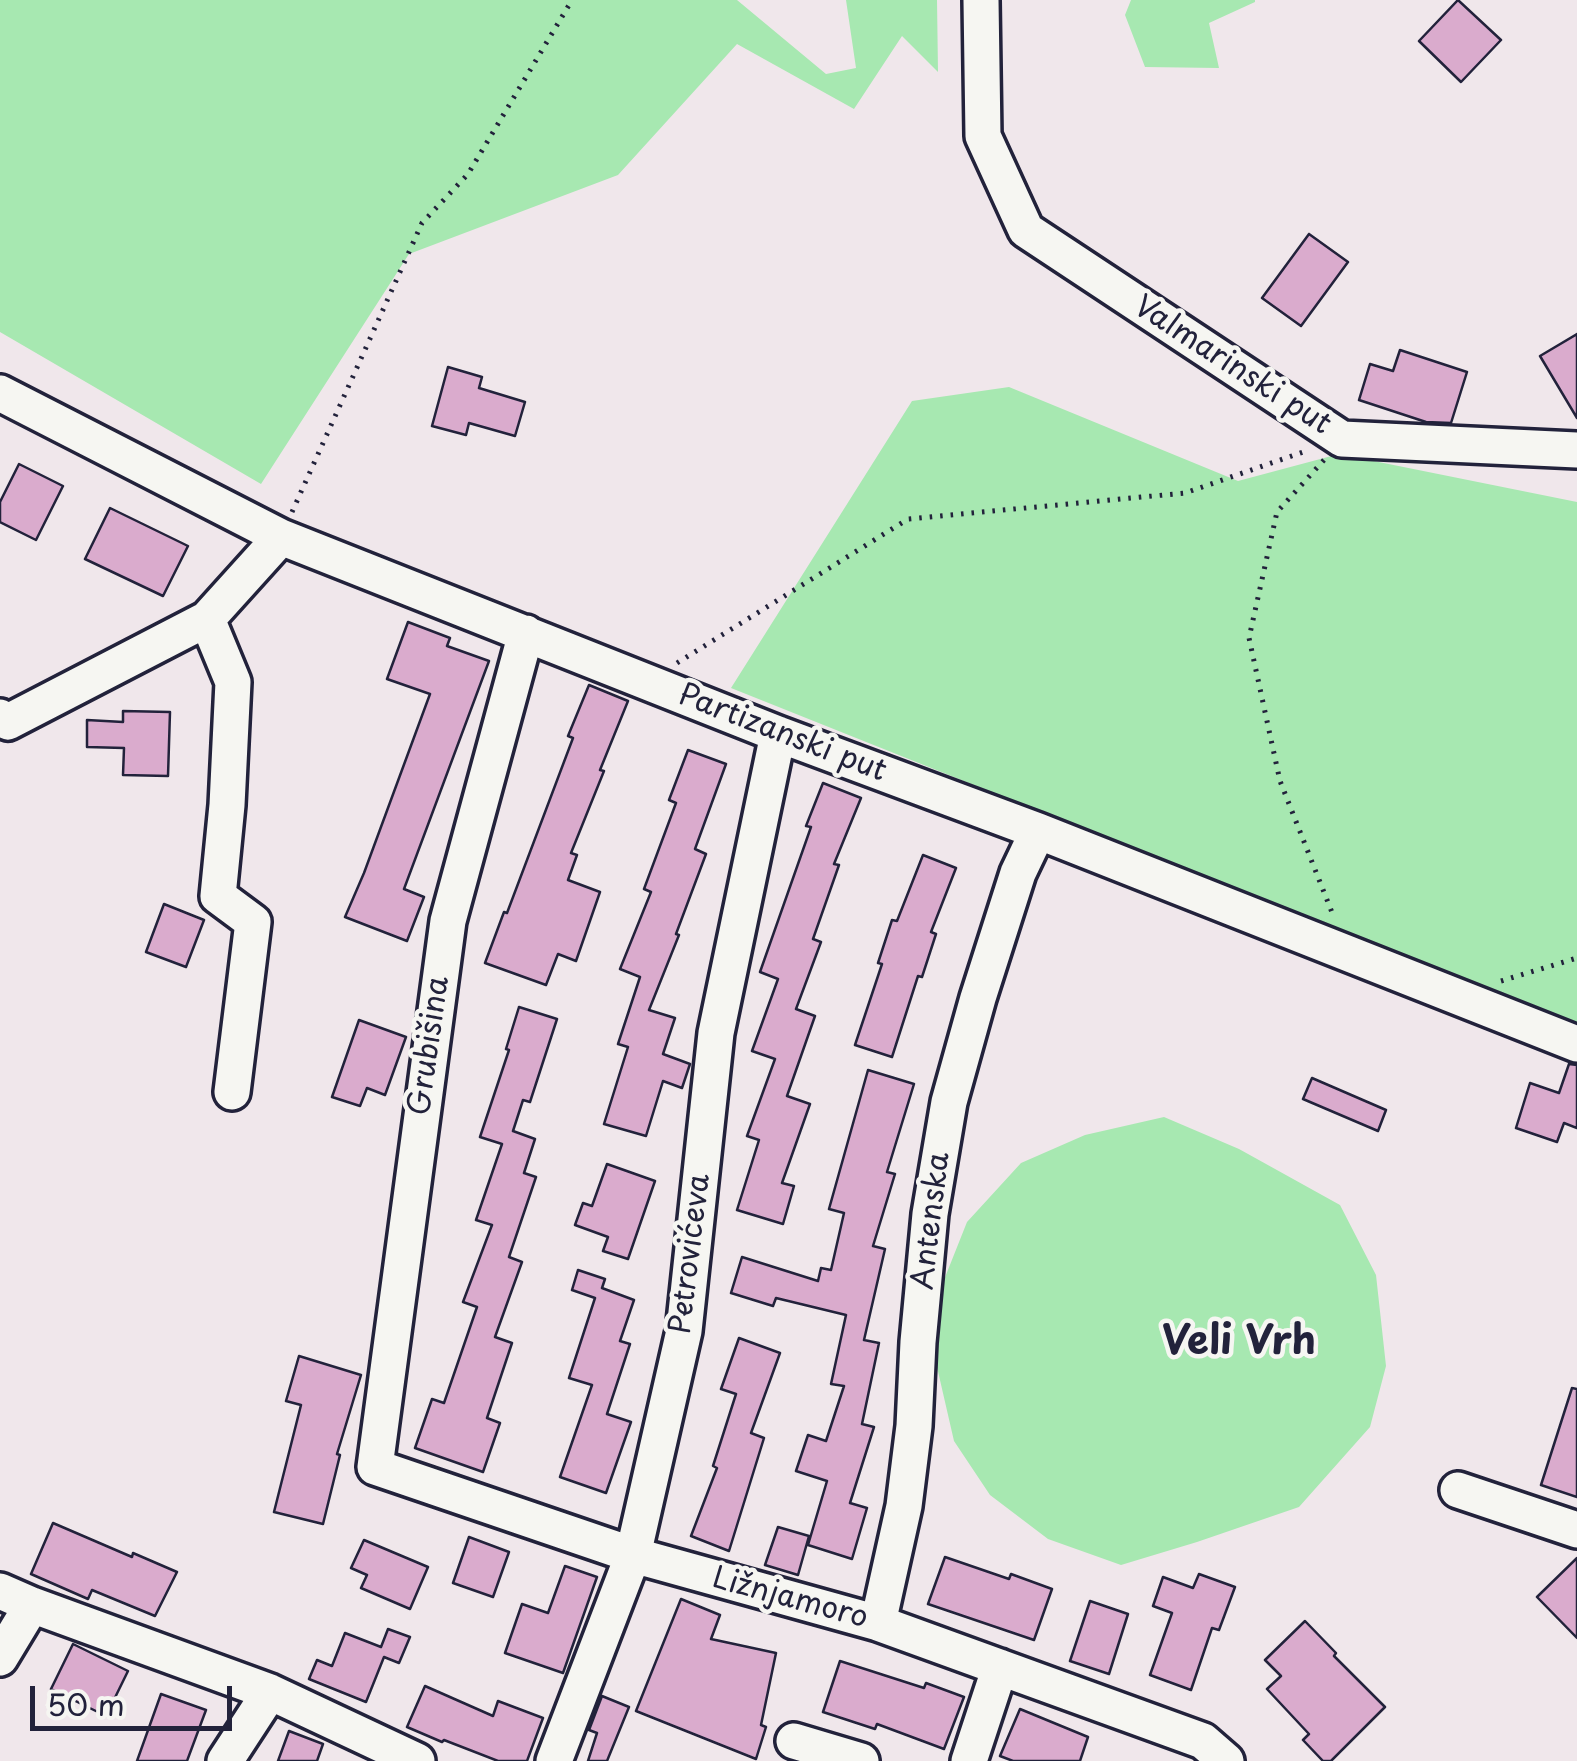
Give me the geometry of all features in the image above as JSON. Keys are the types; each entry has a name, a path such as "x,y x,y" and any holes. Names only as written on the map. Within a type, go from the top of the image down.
{"street":[{"name":"Valmarinski put","path":"982,0 983,136 1026,230 1342,439 1577,450"},
{"name":"Partizanski put","path":"0,394 280,537 1577,1044"},
{"path":"3,723 208,620 280,537"},
{"path":"208,620 233,682 218,896 253,922 232,1092"},
{"name":"Grubišina","path":"375,1466 448,920 526,633"},
{"name":"Petrovićeva","path":"554,1761 634,1555 684,1331 716,1033 778,734"},
{"name":"Antenska","path":"878,1623 904,1506 930,1214 949,1102 1018,873 1038,832"},
{"name":"Ližnjamoro","path":"375,1466 634,1555 878,1623 1000,1668 1208,1754"},
{"path":"1458,1490 1577,1530"},
{"path":"0,1658 16,1599 270,1692 417,1761"},
{"path":"969,1761 1000,1668"},
{"path":"225,1761 270,1692"},
{"path":"794,1741 861,1761"}],"path":[{"path":"280,537 422,223 468,174 572,0"},
{"path":"648,682 908,519 1185,493 1342,439"},
{"path":"1342,439 1278,512 1249,638 1280,781 1348,954"},
{"path":"1455,996 1577,958"}],"green space":[{"path":"0,0 737,0 826,74 856,68 846,0 937,0 938,72 902,36 854,109 737,44 618,175 409,254 261,484 0,332"},
{"path":"1131,0 1255,2 1209,23 1219,68 1145,67 1125,15"},
{"path":"1009,387 1238,481 1339,454 1577,502 1577,1026 731,688 912,401"},
{"path":"1164,1117 1239,1149 1340,1205 1376,1275 1386,1366 1370,1427 1299,1507 1121,1565 1048,1539 990,1495 954,1441 934,1354 938,1295 967,1222 1021,1163 1085,1135"}],"building":[{"path":"1458,0 1501,40 1461,82 1419,41"},
{"path":"1309,234 1348,262 1301,326 1262,298"},
{"path":"1577,334 1577,418 1540,356"},
{"path":"1400,350 1467,372 1451,423 1426,422 1359,400 1370,364 1393,371"},
{"path":"448,367 482,377 479,388 525,402 515,436 469,423 466,435 432,426"},
{"path":"19,464 63,486 36,540 0,522 0,502"},
{"path":"110,508 188,546 163,596 85,559"},
{"path":"408,622 450,638 447,646 489,661 404,889 424,897 407,941 345,917 430,694 387,679"},
{"path":"589,685 628,701 571,853 577,855 568,880 600,892 576,961 558,954 546,985 485,963 573,738 568,736"},
{"path":"123,711 170,712 168,776 123,775 124,748 87,747 87,720 123,722"},
{"path":"688,750 726,764 695,849 706,854 649,1010 675,1018 663,1054 690,1064 682,1088 663,1081 646,1136 604,1124 628,1047 618,1044 640,977 620,969 651,892 644,889 676,803 669,800"},
{"path":"823,783 861,798 834,864 839,865 813,939 821,942 796,1009 815,1016 787,1096 810,1104 782,1183 794,1186 783,1224 737,1210 759,1140 747,1136 775,1059 752,1051 778,979 760,972"},
{"path":"923,855 956,868 931,932 936,934 892,1057 855,1045 892,920 897,921"},
{"path":"164,904 204,920 186,967 146,952"},
{"path":"519,1007 557,1019 530,1102 523,1100 513,1131 535,1139 524,1173 536,1177 509,1257 522,1262 495,1337 512,1343 487,1418 500,1423 483,1472 415,1448 432,1399 444,1403 477,1307 463,1302 492,1225 476,1220 502,1144 480,1137"},
{"path":"359,1020 406,1037 385,1095 367,1088 360,1106 332,1097"},
{"path":"1569,1064 1577,1065 1577,1128 1564,1123 1557,1142 1516,1128 1530,1083 1559,1093"},
{"path":"868,1070 914,1084 887,1172 895,1174 873,1246 885,1249 864,1340 879,1343 862,1424 874,1427 850,1503 867,1508 852,1559 808,1545 827,1481 796,1471 808,1435 826,1441 844,1386 831,1384 846,1315 776,1298 773,1306 731,1293 742,1257 818,1281 821,1268 831,1270 844,1213 829,1209"},
{"path":"1312,1078 1386,1110 1378,1131 1303,1099"},
{"path":"607,1164 655,1181 628,1259 603,1251 608,1237 575,1225 583,1203 592,1206"},
{"path":"578,1270 605,1279 602,1288 634,1300 620,1341 630,1344 607,1414 631,1422 606,1493 560,1477 592,1385 569,1378 595,1298 572,1290"},
{"path":"739,1338 780,1353 751,1433 764,1438 729,1551 691,1536 717,1468 713,1466 736,1394 721,1389"},
{"path":"299,1356 361,1375 337,1454 340,1455 323,1524 274,1512 301,1405 286,1401"},
{"path":"1572,1388 1577,1389 1577,1497 1541,1485"},
{"path":"53,1523 177,1572 155,1616 92,1590 88,1599 31,1574"},
{"path":"778,1527 809,1536 798,1575 765,1565"},
{"path":"469,1537 509,1552 493,1597 453,1583"},
{"path":"364,1540 428,1567 410,1609 361,1588 367,1575 351,1568"},
{"path":"945,1557 1052,1589 1034,1640 928,1604"},
{"path":"1577,1558 1577,1638 1537,1597"},
{"path":"565,1566 597,1577 563,1673 505,1653 522,1604 548,1613"},
{"path":"1199,1574 1235,1587 1219,1630 1212,1628 1191,1690 1150,1675 1172,1613 1153,1606 1163,1577 1193,1588"},
{"path":"681,1599 720,1615 711,1639 776,1653 761,1725 766,1727 756,1759 636,1711"},
{"path":"1090,1601 1128,1614 1109,1674 1070,1661"},
{"path":"1305,1621 1385,1707 1331,1761 1323,1761 1303,1740 1309,1734 1267,1689 1281,1676 1265,1660"},
{"path":"388,1629 410,1637 399,1663 384,1657 366,1702 309,1679 317,1660 332,1666 345,1633 381,1647"},
{"path":"73,1644 128,1671 106,1716 51,1689"},
{"path":"840,1661 964,1697 944,1749 877,1724 875,1729 823,1712"},
{"path":"425,1686 493,1716 498,1701 543,1718 527,1761 498,1761 407,1727"},
{"path":"161,1694 206,1710 187,1761 137,1761"},
{"path":"602,1696 629,1707 607,1761 588,1761 597,1733 589,1730"},
{"path":"1020,1709 1088,1737 1080,1761 1013,1761 1000,1756"},
{"path":"289,1731 323,1744 317,1761 278,1761"}],"district":[{"name":"Veli Vrh","path":"1239,1343"}]}
